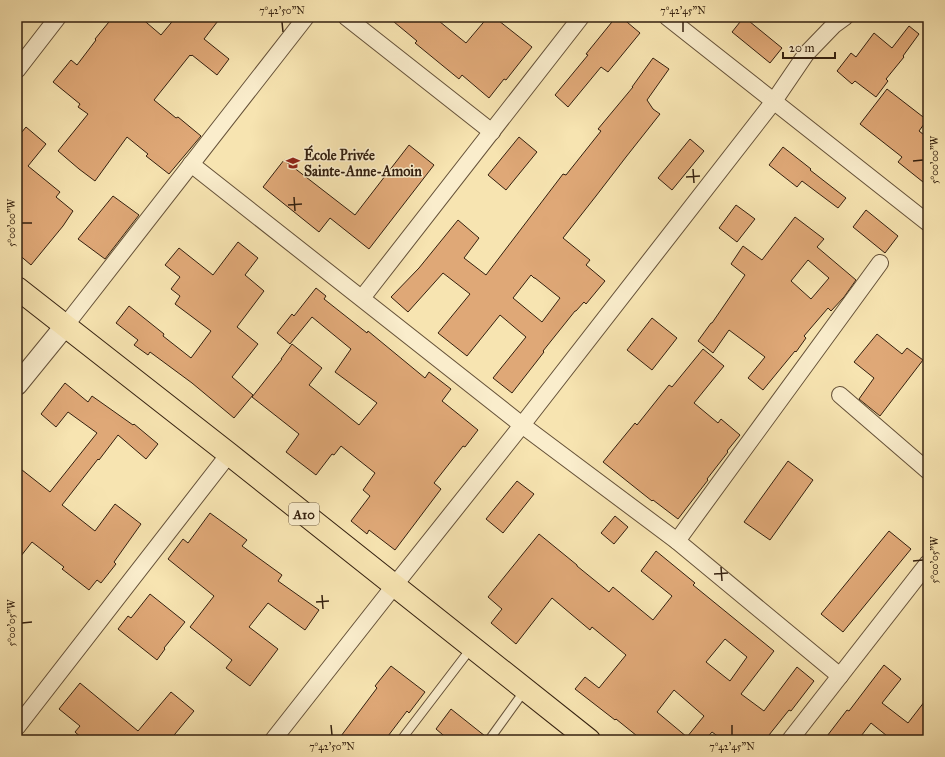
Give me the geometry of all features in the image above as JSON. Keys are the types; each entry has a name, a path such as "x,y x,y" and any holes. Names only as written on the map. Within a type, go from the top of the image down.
{"main road":[{"name":"A10","path":"17,288 588,739"}],"street":[{"path":"17,70 58,17"},
{"path":"17,385 65,326 306,17"},
{"path":"346,17 492,132"},
{"path":"362,298 581,17"},
{"path":"667,17 928,223"},
{"path":"273,740 522,425 774,101 806,54 834,25 845,17"},
{"path":"192,164 522,425 677,541 840,676"},
{"path":"677,541 880,263"},
{"path":"840,395 928,471"},
{"path":"17,727 228,454"},
{"path":"790,740 928,563"}],"lane":[{"path":"401,740 472,647"},
{"path":"490,740 526,690"}],"building":[{"path":"113,17 140,17 161,35 176,17 221,17 204,39 229,59 217,75 190,55 154,100 201,136 169,174 146,156 148,154 127,137 95,181 58,151 88,114 78,107 80,104 53,82 71,60 77,65"},
{"path":"388,17 434,17 466,43 488,17 494,17 532,47 506,80 504,79 489,98 462,75 459,79 415,43 417,41"},
{"path":"616,17 621,17 640,33 608,72 601,67 568,107 555,95 588,55 586,54"},
{"path":"744,17 782,48 770,63 732,32"},
{"path":"909,26 919,34 903,56 904,57 886,79 888,81 876,97 855,81 852,84 837,71 851,53 856,57 874,33 892,48"},
{"path":"653,58 669,69 647,100 653,109 660,114 563,238 590,260 586,265 605,281 586,304 584,302 575,311 512,393 493,378 526,337 500,315 467,356 438,333 470,294 443,273 408,312 391,297 419,268 458,220 479,238 464,258 486,275 563,174 566,175 601,131 598,129","holes":["531,275 560,298 542,322 513,298"]},
{"path":"887,89 927,120 919,131 928,138 928,186 898,162 902,157 860,124"},
{"path":"26,127 46,144 28,166 60,192 56,197 73,211 63,226 31,265 17,253 17,138"},
{"path":"519,137 537,152 506,190 488,175"},
{"path":"690,139 704,151 672,190 658,178"},
{"path":"409,145 434,165 369,249 330,218 319,232 263,187 284,160 355,215"},
{"path":"783,147 846,198 838,208 802,181 797,187 769,165"},
{"path":"113,196 139,215 105,259 78,239"},
{"path":"736,205 755,219 737,242 719,228"},
{"path":"866,210 898,236 885,253 853,227"},
{"path":"795,217 824,239 817,247 856,280 844,297 831,311 828,308 804,336 806,338 796,352 795,351 763,390 748,378 765,357 729,330 713,353 698,341 745,275 731,264 743,246 762,260","holes":["808,260 829,278 811,299 791,281"]},
{"path":"238,242 258,258 245,275 264,291 237,327 258,344 232,377 253,395 234,418 192,383 150,352 148,355 134,345 138,340 116,323 129,306 191,358 211,331 175,304 180,296 171,289 180,277 165,265 179,248 213,275"},
{"path":"316,288 326,296 324,299 367,333 368,331 425,378 429,372 451,389 442,401 478,430 465,447 463,446 434,483 441,489 395,550 369,530 367,534 351,521 370,496 363,490 375,473 341,446 334,455 332,454 316,475 286,452 299,434 252,397 292,344 322,368 309,385 359,425 377,403 335,372 351,349 312,317 290,344 277,333 292,314 294,316"},
{"path":"652,318 677,338 652,370 627,350"},
{"path":"877,334 902,354 907,348 923,360 880,416 859,399 874,378 854,362"},
{"path":"703,349 724,366 694,403 718,423 721,419 740,435 678,519 653,500 652,501 603,462 635,423 637,425 669,385 672,387"},
{"path":"65,383 88,402 92,396 133,425 134,424 158,444 146,459 118,435 62,505 95,531 115,504 141,524 114,562 116,564 101,583 97,580 89,590 62,569 64,567 32,542 17,561 17,466 50,492 97,433 68,412 56,427 41,414"},
{"path":"788,461 813,480 770,540 744,522"},
{"path":"517,481 534,494 503,533 486,519"},
{"path":"210,513 247,540 242,546 282,575 278,581 319,610 305,630 268,603 249,627 278,649 250,686 226,668 232,660 190,627 214,596 168,559 183,539 188,543"},
{"path":"615,516 628,527 614,544 601,533"},
{"path":"889,531 911,549 843,632 821,614"},
{"path":"539,534 609,592 613,587 653,620 672,596 641,571 656,551 695,583 693,585 774,651 741,694 764,711 797,667 814,681 791,711 789,710 765,740 723,740 712,732 705,740 642,740 575,689 585,677 599,688 626,655 592,627 590,630 552,598 516,644 491,623 502,609 488,597","holes":["725,639 747,657 730,681 706,662","674,690 704,716 687,737 657,712"]},
{"path":"150,594 185,622 164,648 165,649 157,660 118,629 128,616 131,618"},
{"path":"884,665 901,679 882,703 908,723 928,697 928,740 892,740 871,723 858,740 824,740 847,710 849,711"},
{"path":"391,666 425,692 409,713 407,711 385,740 338,740 377,688 375,686"},
{"path":"80,683 138,731 171,692 194,711 170,740 84,740 75,732 80,726 59,709"},
{"path":"451,709 485,736 484,740 449,740 436,729"}],"place":[{"name":"École Privée Sainte-Anne-Amoin","path":"293,163"}]}
